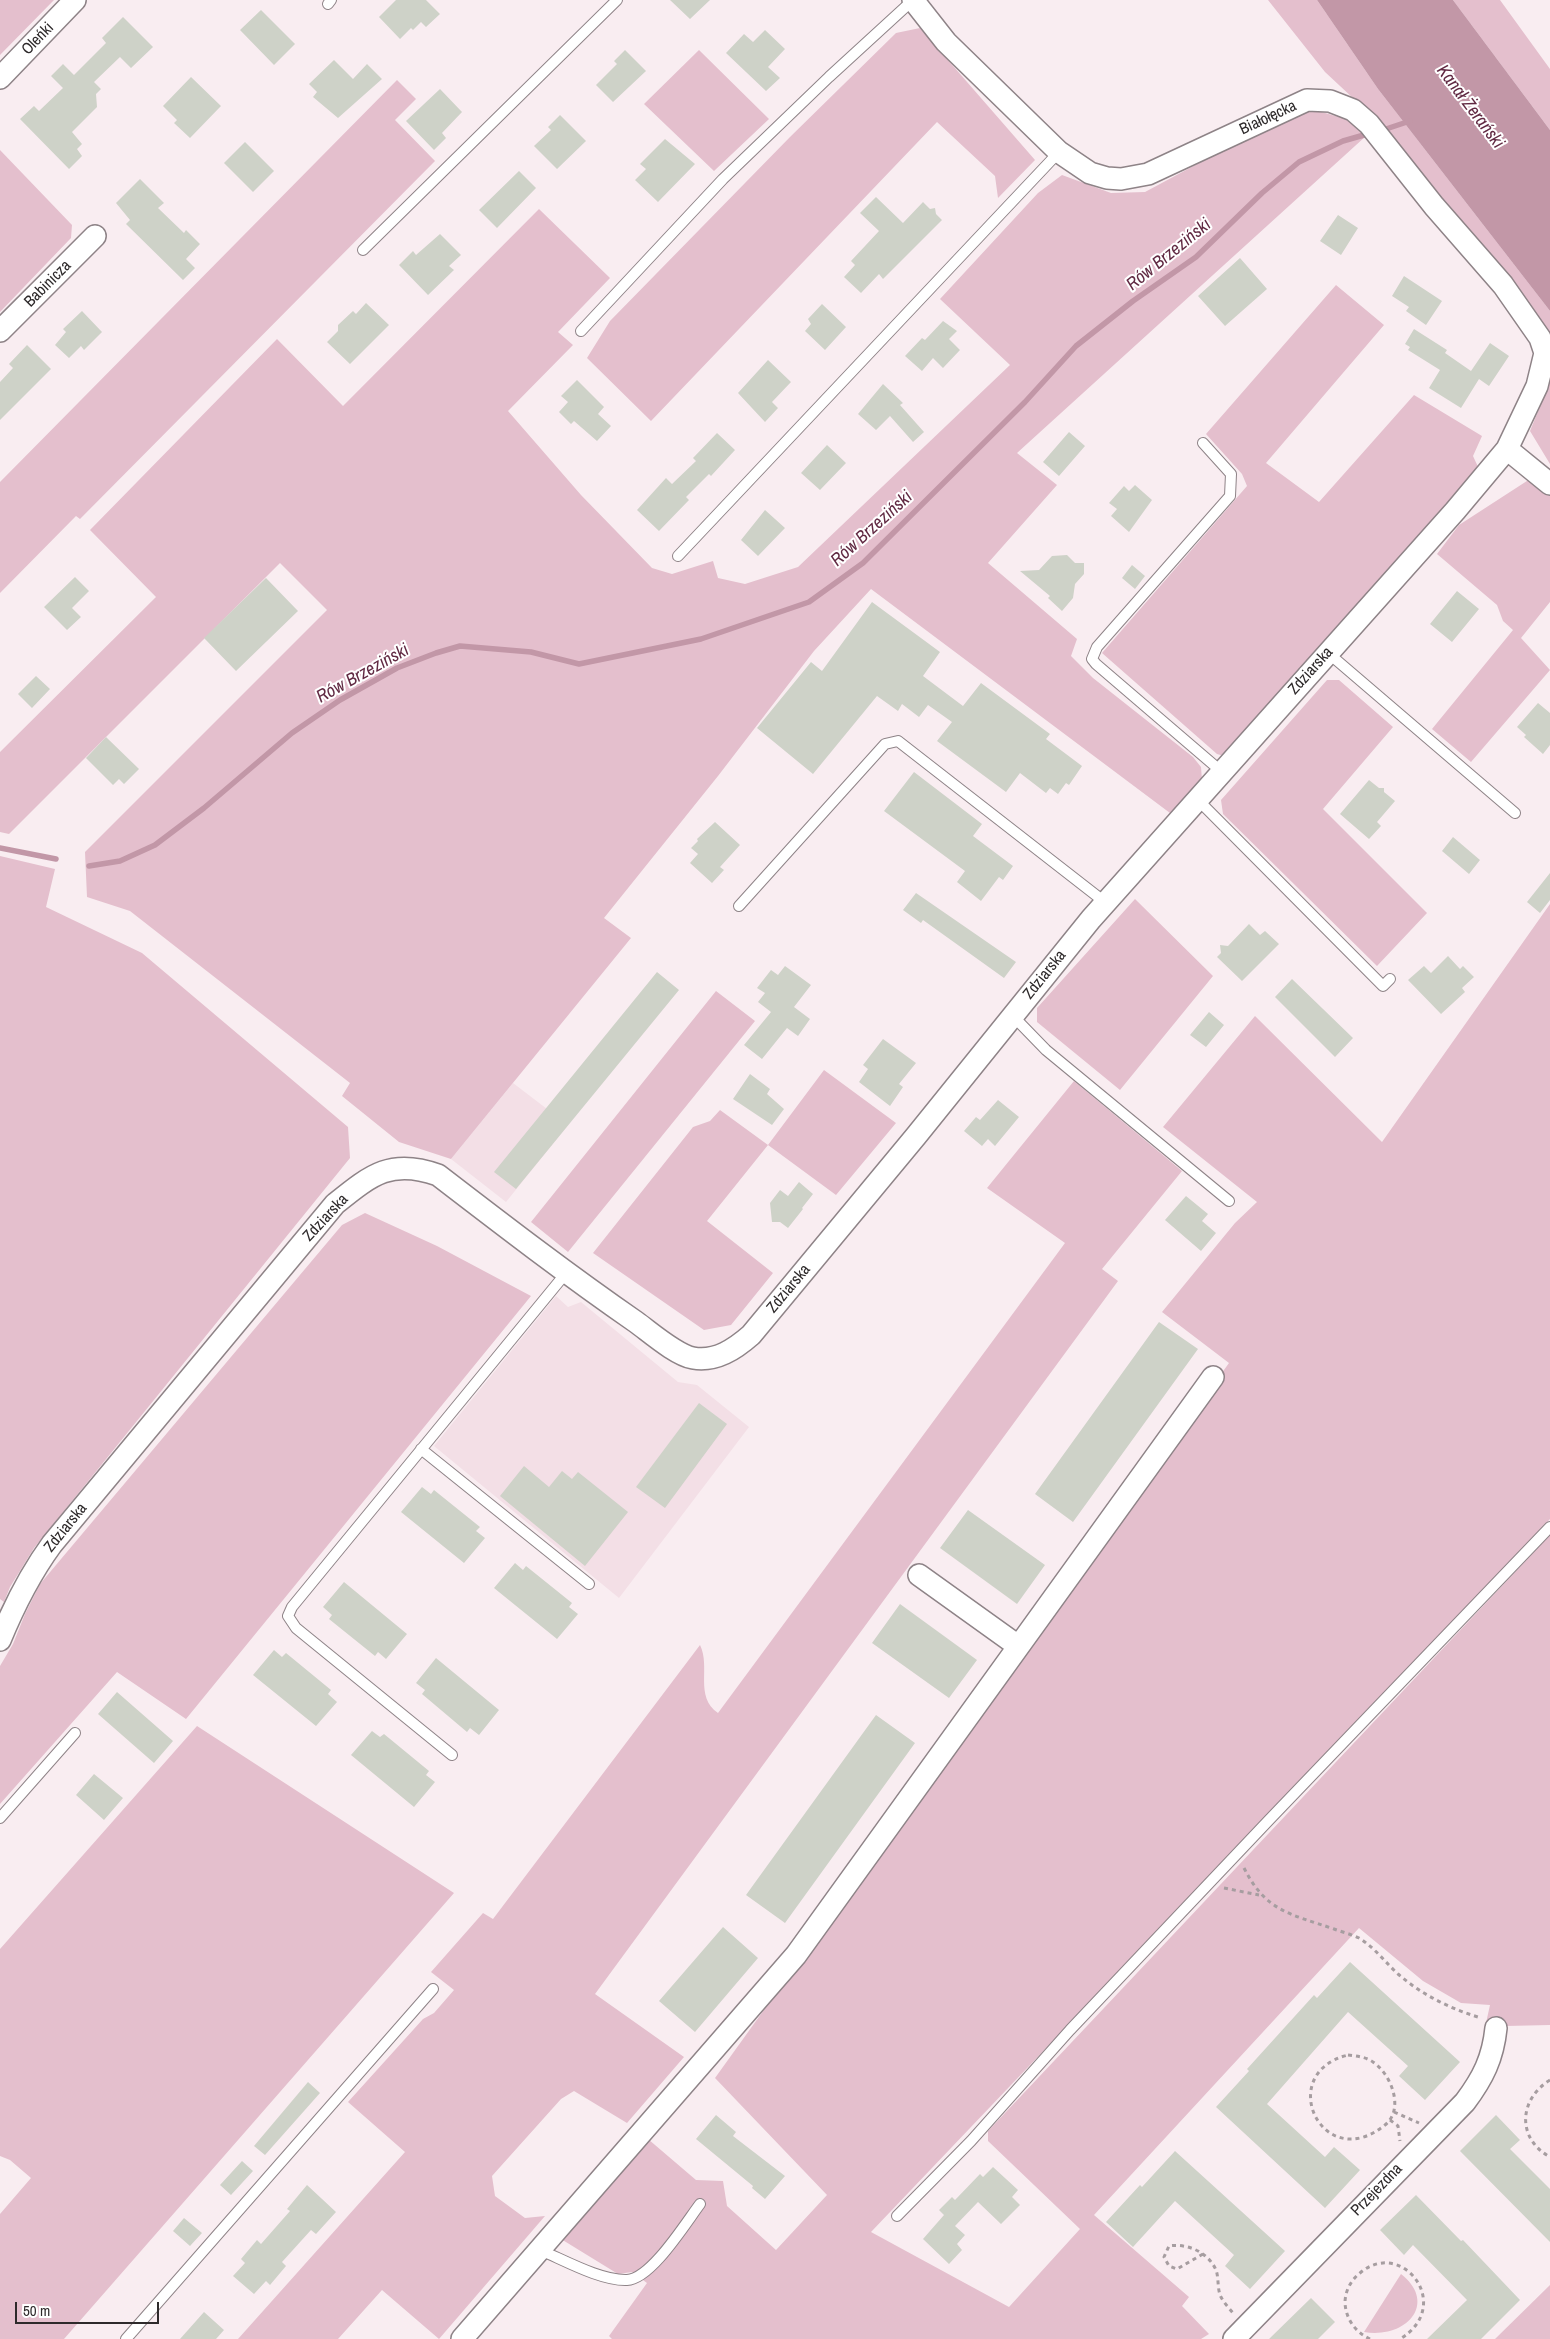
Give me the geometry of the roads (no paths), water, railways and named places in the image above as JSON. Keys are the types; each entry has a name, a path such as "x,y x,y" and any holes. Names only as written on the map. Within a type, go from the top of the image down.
{"street":[{"name":"Oleńki","path":"0,78 75,0"},
{"name":"Białołęcka","path":"913,0 946,42 1059,152 1090,173 1107,178 1128,178 1148,174 1307,100 1330,101 1353,110 1369,124 1434,206 1503,285 1540,338 1545,353 1537,386 1507,448"},
{"name":"Babinicza","path":"0,332 95,236"},
{"path":"1507,448 1550,484"},
{"name":"Zdziarska","path":"0,1640 32,1572 52,1544 335,1204 367,1180 389,1169 418,1168 438,1175 566,1273 692,1358 709,1358 733,1351 751,1335 916,1136 1012,1015 1106,903 1327,652 1455,511 1507,448"},
{"path":"462,2339 791,1962 1213,1377"},
{"path":"919,1575 1018,1646"},
{"name":"Przejezdna","path":"1234,2339 1465,2102 1487,2069 1494,2047 1489,2025"}],"lane":[{"path":"363,250 617,0"},
{"path":"582,331 724,179 829,77 913,0"},
{"path":"678,556 1059,152"},
{"path":"1203,443 1230,474 1230,496 1097,647 1092,659 1222,772"},
{"path":"1327,652 1516,813"},
{"path":"739,906 885,744 898,741 1106,903"},
{"path":"1198,800 1384,986 1390,979"},
{"path":"1012,1015 1046,1050 1229,1202"},
{"path":"452,1755 296,1628 288,1616 292,1607 566,1273"},
{"path":"421,1450 589,1584"},
{"path":"897,2216 971,2141 1070,2030 1208,1884 1550,1527"},
{"path":"0,1818 75,1733"},
{"path":"126,2339 434,1989"},
{"path":"540,2250 606,2277 628,2280 646,2271 674,2239 700,2204"}],"water":[{"name":"Kanał Żerański","path":"1317,0 1453,0 1550,130 1550,311 1378,89"}],"waterway":[{"name":"Rów Brzeziński","path":"1380,131 1410,121"},
{"name":"Rów Brzeziński","path":"89,866 120,861 155,845 204,808 292,733 340,700 397,668 436,653 460,646 531,652 579,664 701,639 809,602 863,563 1025,402 1076,346 1133,301 1196,257 1262,193 1299,162 1343,141 1371,133"},
{"name":"Rów Brzeziński","path":"0,848 56,859"}]}
